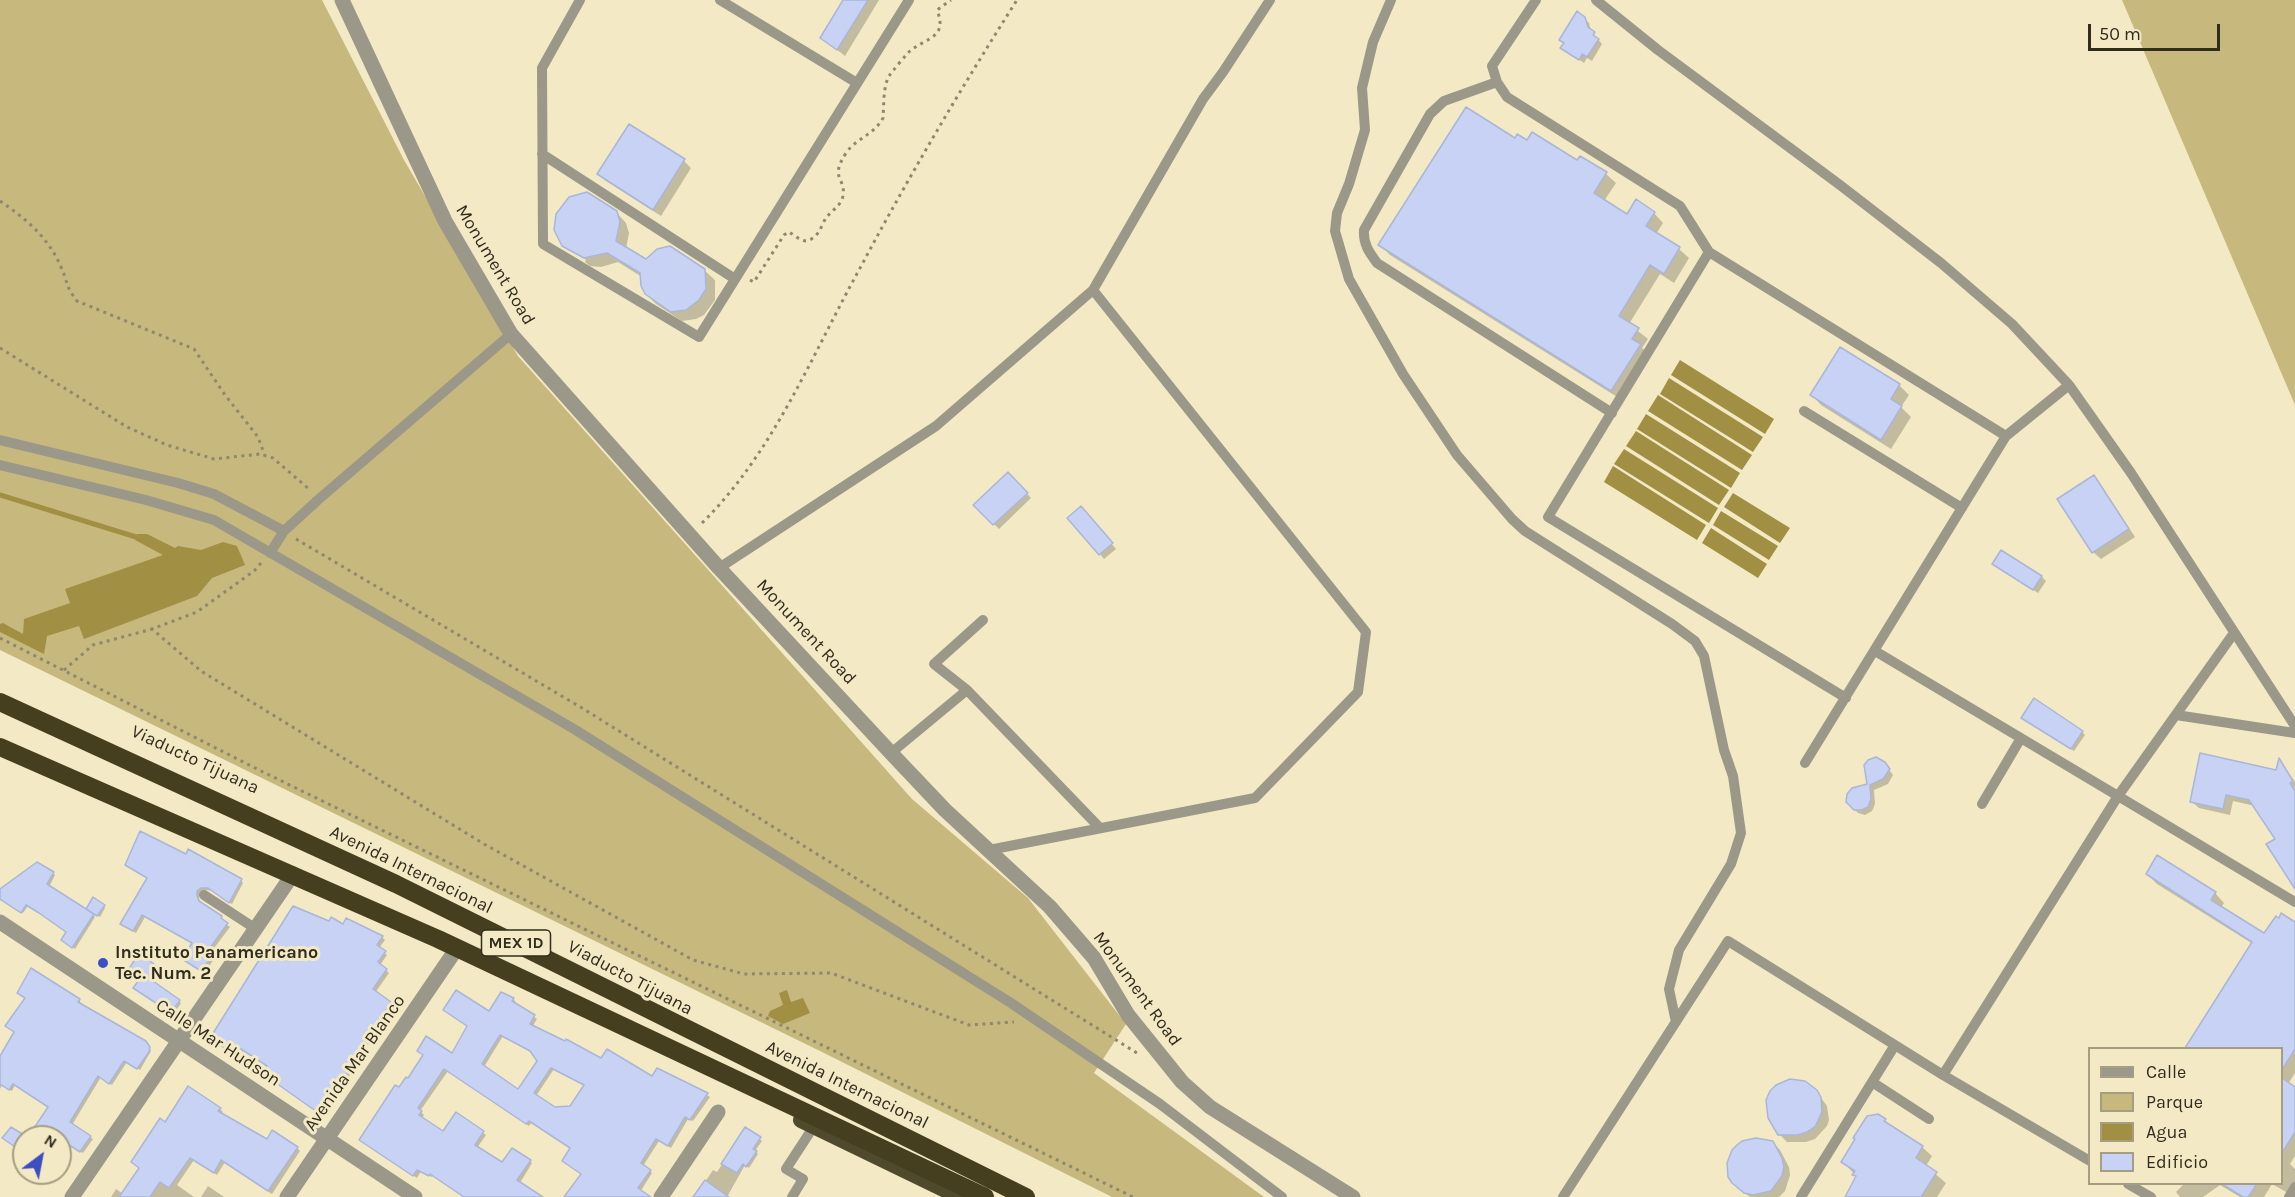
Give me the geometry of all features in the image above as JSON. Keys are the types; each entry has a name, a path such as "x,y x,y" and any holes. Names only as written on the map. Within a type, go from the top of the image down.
{"highway":[{"name":"Viaducto Tijuana","path":"0,694 57,718 453,906 870,1131 1010,1197"},
{"name":"Avenida Internacional","path":"0,702 396,884 1026,1197"},
{"name":"MEX 1D","path":"0,742 293,874 960,1197"},
{"path":"0,747 438,939 985,1197"}],"street":[{"name":"Monument Road","path":"342,0 445,221 511,334 719,568 891,753 945,810 1050,907 1094,958 1128,1015 1182,1082 1210,1107 1353,1197"},
{"path":"72,1197 293,874"},
{"name":"Calle Mar Hudson","path":"0,922 415,1197"},
{"name":"Avenida Mar Blanco","path":"286,1197 455,951"},
{"path":"661,1197 718,1112"}],"lane":[{"path":"580,0 542,68 543,244 699,337 909,0"},
{"path":"720,0 857,83"},
{"path":"719,568 936,426 1094,290 1203,99 1224,72 1270,0"},
{"path":"1391,0 1372,42 1362,87 1365,130 1349,184 1337,213 1335,231 1349,279 1403,374 1457,455 1512,519 1525,531 1672,624 1695,641 1704,656 1724,750 1733,776 1742,833 1731,864 1679,950 1669,989 1676,1022"},
{"path":"1536,0 1492,66 1497,82 1507,97 1680,206 1709,252 2006,436"},
{"path":"1596,0 1658,50 1941,263 2012,324 2068,385 2131,472 2295,726"},
{"path":"1497,82 1444,101 1430,114 1364,230 1363,240 1377,263 1611,413"},
{"path":"542,154 737,276"},
{"path":"1709,252 1548,517 1846,698"},
{"path":"988,850 1255,798 1358,692 1366,632 1094,290"},
{"path":"270,553 284,531 319,499 511,334"},
{"path":"1805,763 2006,436 2068,385"},
{"path":"1804,411 1962,508"},
{"path":"0,440 178,483 213,494 284,531"},
{"path":"0,465 146,500 214,520 574,729 1037,1020 1160,1104 1282,1197"},
{"path":"983,620 934,664 967,690 1100,828"},
{"path":"1943,1075 2118,796 2234,633"},
{"path":"1875,651 2295,902"},
{"path":"891,753 967,690"},
{"path":"2176,715 2295,733"},
{"path":"1982,804 2021,738"},
{"path":"204,895 256,929"},
{"path":"1563,1197 1728,941 1943,1075 2088,1160"},
{"path":"1801,1197 1895,1045"},
{"path":"1872,1082 1929,1119"},
{"path":"792,1197 803,1179 786,1169 814,1126"},
{"path":"2130,1185 2151,1197"},
{"path":"2289,1197 2295,1187"}],"path":[{"path":"737,276 754,282 784,235 789,232 806,241 816,236 843,196 843,188 838,176 838,168 843,159 853,145 875,129 882,118 887,81 891,73 900,65 907,52 933,38 940,25 937,10 951,0"},
{"path":"690,535 720,505 770,437 859,269 974,68 1017,0"},
{"path":"0,201 24,217 47,243 62,268 68,290 77,301 194,350 258,437 266,456"},
{"path":"0,348 127,428 167,445 214,459 260,454 273,458 319,499"},
{"path":"284,531 582,708 1143,1057"},
{"path":"64,670 93,645 152,629 197,612 254,571 270,553"},
{"path":"152,629 201,671 484,844 693,960 744,974 831,973 969,1025 1037,1020"},
{"path":"0,638 293,787 1133,1197"}],"green space":[{"path":"0,0 322,0 404,160 518,356 912,799 1028,898 1126,1024 1094,1073 1264,1197 1112,1197 822,1052 0,650"},
{"path":"2122,0 2295,0 2295,405"}],"water":[{"path":"1680,360 1774,419 1765,434 1671,375"},
{"path":"1669,378 1763,437 1753,452 1660,394"},
{"path":"1658,395 1752,455 1742,470 1648,411"},
{"path":"1646,414 1740,473 1731,488 1637,429"},
{"path":"1636,431 1729,490 1719,505 1626,446"},
{"path":"1624,449 1718,508 1709,523 1614,464"},
{"path":"1613,466 1706,525 1697,540 1604,482"},
{"path":"1733,493 1790,528 1780,543 1724,507"},
{"path":"1721,511 1778,546 1769,560 1713,525"},
{"path":"1711,528 1767,564 1758,578 1702,543"},
{"path":"137,534 147,534 175,548 178,546 201,550 223,542 237,546 245,565 212,578 197,596 84,639 79,626 47,636 44,654 0,632 0,624 3,623 23,634 24,619 70,603 65,589 163,555 135,540"},
{"path":"787,990 791,1002 803,998 810,1013 783,1024 768,1016 770,1011 783,1005 779,993"}],"building":[{"path":"843,0 868,0 837,50 820,38"},
{"path":"1577,11 1585,17 1588,27 1595,32 1593,35 1599,39 1587,57 1582,54 1579,60 1560,48 1564,43 1559,40"},
{"path":"1466,107 1515,138 1517,134 1527,140 1532,132 1577,160 1580,156 1607,172 1594,193 1627,214 1636,199 1655,212 1646,226 1680,247 1664,274 1650,265 1619,316 1639,328 1632,339 1641,344 1611,391 1378,245"},
{"path":"629,124 685,159 653,210 597,174"},
{"path":"587,192 617,211 620,222 616,241 646,259 657,249 670,246 705,269 706,289 699,300 686,310 671,312 645,294 641,286 640,273 607,253 584,258 562,246 554,230 556,214 569,197"},
{"path":"1840,347 1900,384 1891,399 1902,406 1881,440 1810,395"},
{"path":"1008,472 1028,493 993,525 973,505"},
{"path":"2094,475 2129,529 2092,553 2057,499"},
{"path":"1081,506 1113,543 1099,555 1067,518"},
{"path":"2001,550 2042,576 2033,590 1992,564"},
{"path":"2034,698 2083,731 2071,749 2021,718"},
{"path":"2200,753 2276,770 2279,758 2293,781 2290,783 2295,791 2295,889 2266,844 2275,839 2249,800 2226,795 2223,809 2190,802"},
{"path":"1876,757 1885,762 1890,769 1883,779 1870,785 1871,799 1868,807 1854,810 1846,802 1847,794 1852,788 1867,784 1864,765 1868,760"},
{"path":"140,831 186,854 188,849 242,879 229,903 208,888 201,888 197,891 199,901 222,916 221,918 228,923 207,952 213,955 201,971 182,959 192,943 142,915 133,931 120,924 147,878 125,865"},
{"path":"2157,855 2216,892 2211,900 2264,933 2276,916 2279,918 2281,913 2295,922 2295,1049 2283,1068 2283,1047 2186,1047 2252,942 2146,874"},
{"path":"37,862 54,872 47,884 94,914 72,948 61,940 66,932 39,913 26,905 21,913 0,899 0,889"},
{"path":"93,897 105,905 97,916 86,909"},
{"path":"293,906 329,921 331,917 343,924 346,918 383,936 377,945 386,951 378,962 387,969 373,989 391,1002 363,1046 365,1047 320,1114 276,1083 279,1078 265,1069 267,1066 241,1049 236,1056 210,1038"},
{"path":"139,953 161,969 153,981 180,1000 171,1013 133,988 139,980 127,972"},
{"path":"31,968 80,999 78,1002 146,1041 150,1047 137,1069 124,1061 109,1084 98,1076 70,1122 91,1136 80,1152 72,1147 72,1125 36,1125 48,1107 13,1084 9,1090 0,1084 0,1056 14,1032 5,1026 25,998 17,993"},
{"path":"456,990 489,1011 501,992 514,998 512,1001 535,1015 530,1024 565,1041 566,1039 601,1058 607,1049 652,1076 657,1068 708,1093 690,1120 685,1117 668,1146 656,1139 641,1163 651,1170 638,1188 651,1197 564,1197 581,1174 562,1161 570,1148 529,1121 526,1124 444,1069 418,1108 422,1111 419,1115 443,1131 456,1112 484,1131 475,1145 502,1162 512,1148 531,1160 517,1180 543,1197 464,1197 430,1174 429,1176 417,1170 413,1176 359,1140 395,1085 399,1087 406,1077 408,1078 423,1055 417,1051 426,1036 452,1053 467,1026 443,1010","holes":["500,1035 530,1051 537,1061 518,1089 482,1064","551,1068 584,1085 570,1106 555,1107 534,1093"]},
{"path":"1790,1079 1805,1081 1817,1090 1821,1097 1822,1112 1815,1127 1807,1132 1798,1135 1778,1135 1768,1118 1766,1100 1776,1085"},
{"path":"2283,1079 2295,1087 2295,1132 2283,1151"},
{"path":"188,1086 221,1108 218,1111 267,1139 272,1130 298,1147 268,1191 221,1160 214,1173 190,1158 169,1188 160,1182 150,1197 119,1197 139,1168 131,1162 160,1118 165,1122"},
{"path":"1878,1114 1886,1119 1884,1121 1923,1146 1916,1158 1937,1172 1921,1197 1845,1197 1856,1176 1852,1175 1855,1171 1841,1162 1867,1116"},
{"path":"11,1127 12,1128 12,1145 2,1138"},
{"path":"745,1127 761,1137 753,1149 757,1151 746,1167 743,1164 737,1173 721,1164"},
{"path":"1756,1138 1773,1141 1784,1167 1782,1176 1771,1191 1753,1195 1744,1193 1732,1183 1728,1177 1727,1163 1732,1150 1737,1145 1742,1141"},
{"path":"705,1180 729,1197 693,1197"},
{"path":"2224,1185 2256,1185 2248,1197 2243,1197"}],"waterway":[{"path":"0,495 136,537"}],"place":[{"name":"Instituto Panamericano Tec. Num. 2","path":"103,963"}]}
